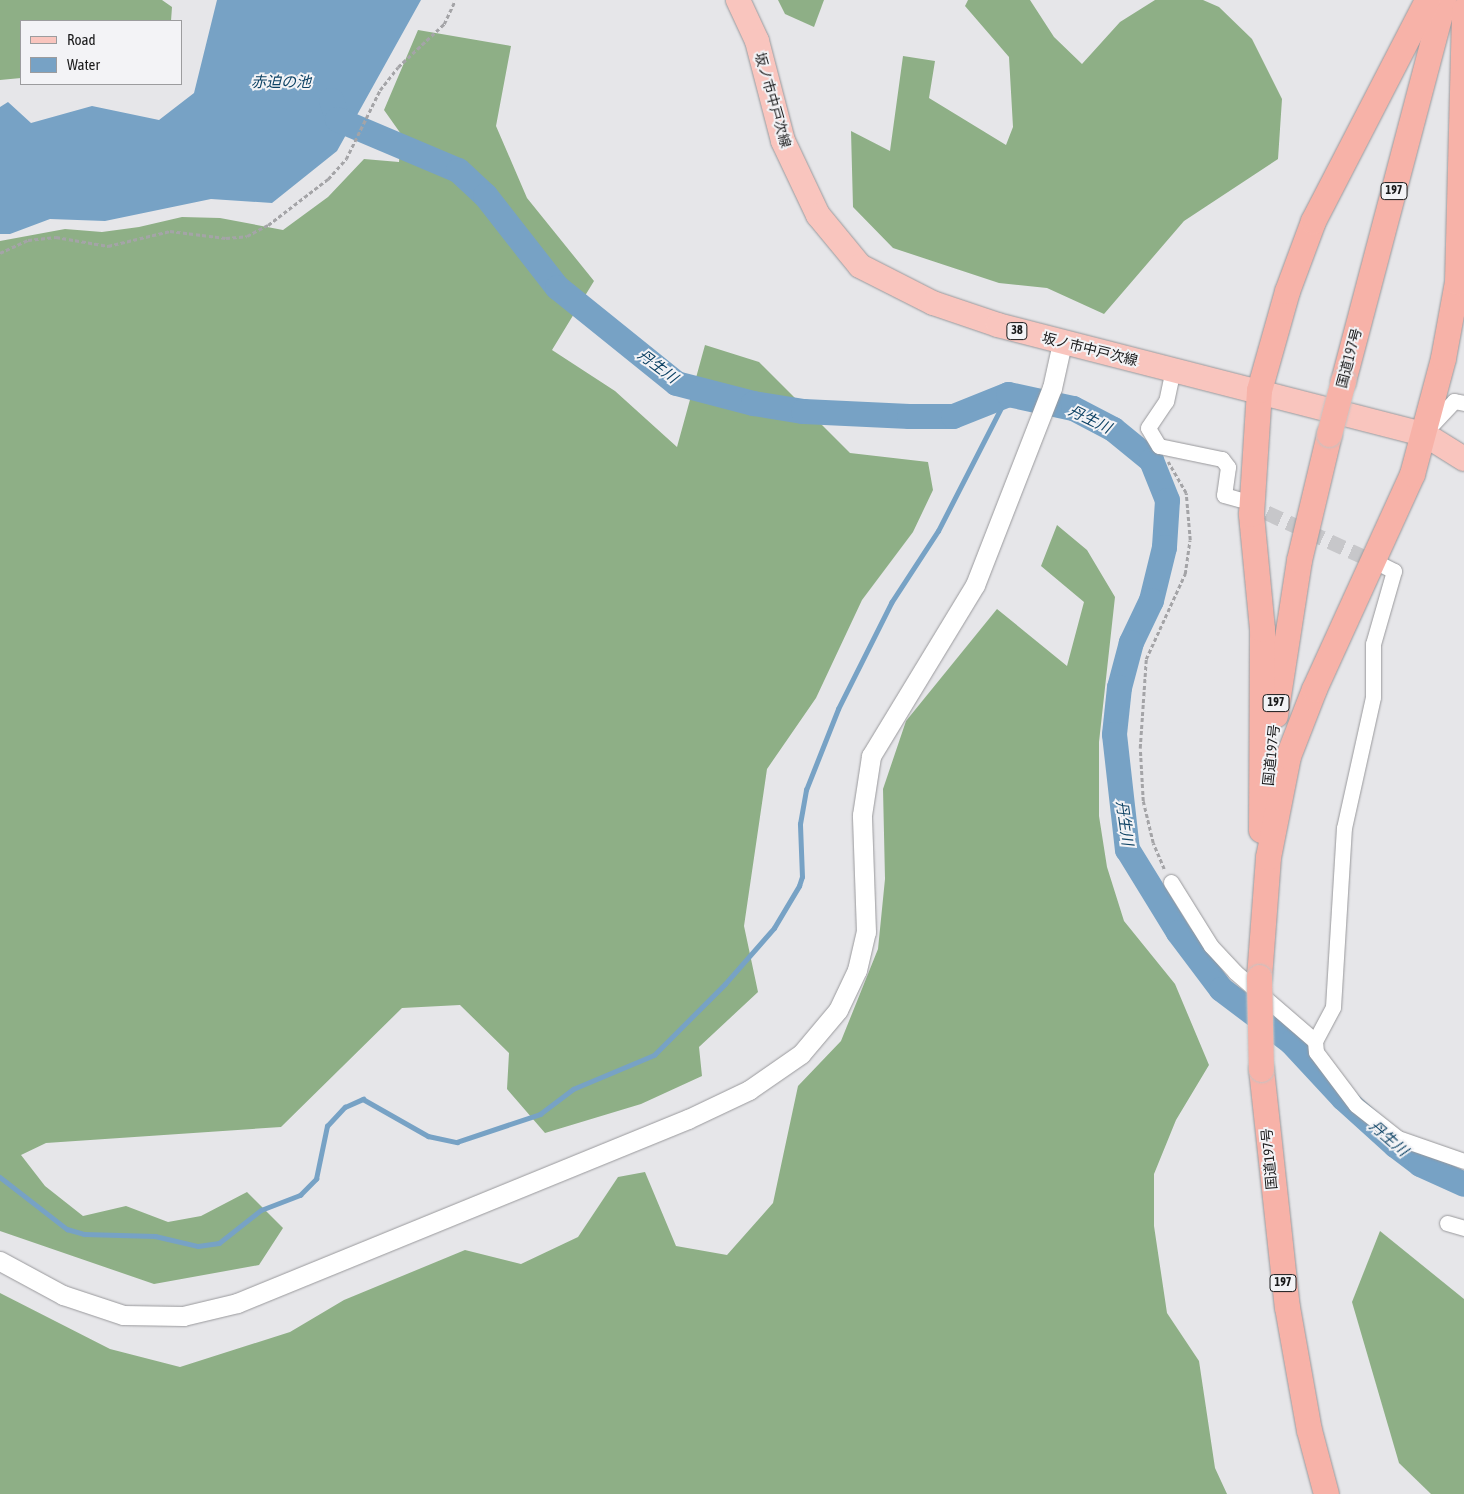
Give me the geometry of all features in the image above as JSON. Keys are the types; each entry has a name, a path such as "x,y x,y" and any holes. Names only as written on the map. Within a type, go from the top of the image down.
{"highway":[{"path":"1262,853 1262,629 1251,514 1259,390 1287,291 1314,221 1427,0"},
{"name":"国道197号","path":"1326,1494 1309,1430 1286,1307 1261,1069 1259,977 1262,853 1287,622 1329,434 1444,0"},
{"path":"1259,977 1268,857 1288,756 1314,689 1412,474 1443,358 1457,282 1464,9"}],"main road":[{"name":"坂ノ市中戸次線","path":"738,0 756,41 783,141 818,216 860,266 933,303 1062,344 1259,390 1424,434 1464,460"}],"street":[{"path":"0,1261 63,1295 123,1314 183,1316 237,1303 688,1119 750,1090 800,1054 838,1010 856,970 866,932 862,815 870,756 975,585 1038,424 1052,384 1062,344"},
{"path":"1173,369 1166,402 1148,428 1159,446 1222,459 1228,467 1224,495 1238,499"},
{"path":"1424,434 1454,402 1464,403"},
{"path":"1382,565 1394,571 1373,644 1373,697 1344,828 1333,1007 1315,1041 1316,1052 1334,1077 1378,1126 1398,1138 1464,1161"},
{"path":"1170,882 1211,946 1235,972 1315,1041"},
{"path":"1447,1223 1464,1228"}],"path":[{"path":"0,253 28,240 56,237 108,246 170,231 226,238 247,236 268,225 328,179 346,159 380,90 398,67 444,24 455,0"},
{"path":"1159,446 1186,493 1190,512 1185,574 1154,637 1142,683 1143,801 1153,843 1170,882"}],"green space":[{"path":"0,0 162,0 172,7 171,20 20,20 20,78 0,80"},
{"path":"778,0 824,0 814,27 785,14"},
{"path":"968,0 1030,0 1054,37 1082,64 1120,22 1155,0 1203,0 1219,7 1252,39 1282,99 1278,159 1184,221 1104,314 1047,288 999,283 893,248 853,207 851,131 890,151 903,56 935,61 929,98 1006,145 1013,127 1009,57 965,6"},
{"path":"418,30 511,46 496,126 527,198 594,281 552,350 615,391 677,447 705,345 759,362 850,453 928,462 933,490 913,532 862,600 816,698 767,769 744,926 758,992 699,1047 702,1076 641,1104 545,1133 507,1089 509,1053 460,1005 402,1008 281,1127 46,1143 21,1155 45,1186 83,1216 126,1206 168,1222 201,1216 247,1192 283,1228 259,1265 154,1284 0,1231 0,241 65,229 102,232 139,227 182,217 220,218 283,230 328,197 364,159 399,162 401,134 384,110"},
{"path":"1057,525 1087,550 1115,597 1099,742 1099,816 1107,867 1124,921 1175,984 1209,1065 1176,1120 1154,1174 1154,1226 1167,1313 1199,1361 1215,1468 1227,1494 0,1494 0,1293 110,1349 180,1367 290,1332 344,1300 465,1250 521,1264 578,1237 618,1177 645,1172 676,1246 727,1255 773,1203 798,1086 841,1041 878,949 885,879 883,789 906,721 997,609 1067,666 1084,602 1041,566"},
{"path":"1380,1231 1464,1299 1464,1494 1431,1494 1399,1463 1352,1302"}],"water":[{"name":"赤迫の池","path":"217,0 421,0 337,151 272,203 211,199 105,221 50,219 10,234 0,234 0,107 8,102 31,123 92,106 159,120 194,93"}],"waterway":[{"name":"丹生川","path":"331,100 337,119 458,170 485,195 557,287 676,383 753,403 803,411 909,416 953,416 1008,394 1073,408 1113,429 1151,460 1167,500 1164,547 1151,600 1131,642 1119,687 1114,734 1127,849 1178,932 1221,989 1291,1042 1343,1098 1395,1145 1420,1164 1464,1184"},
{"path":"0,1177 67,1229 84,1234 155,1236 198,1246 219,1243 261,1210 300,1195 316,1179 327,1126 345,1107 363,1099 428,1136 457,1142 540,1114 573,1089 654,1055 725,984 774,928 799,886 802,877 800,824 806,790 838,709 891,603 938,531 1008,394"}],"tunnel":[{"path":"1246,503 1380,564"}]}
